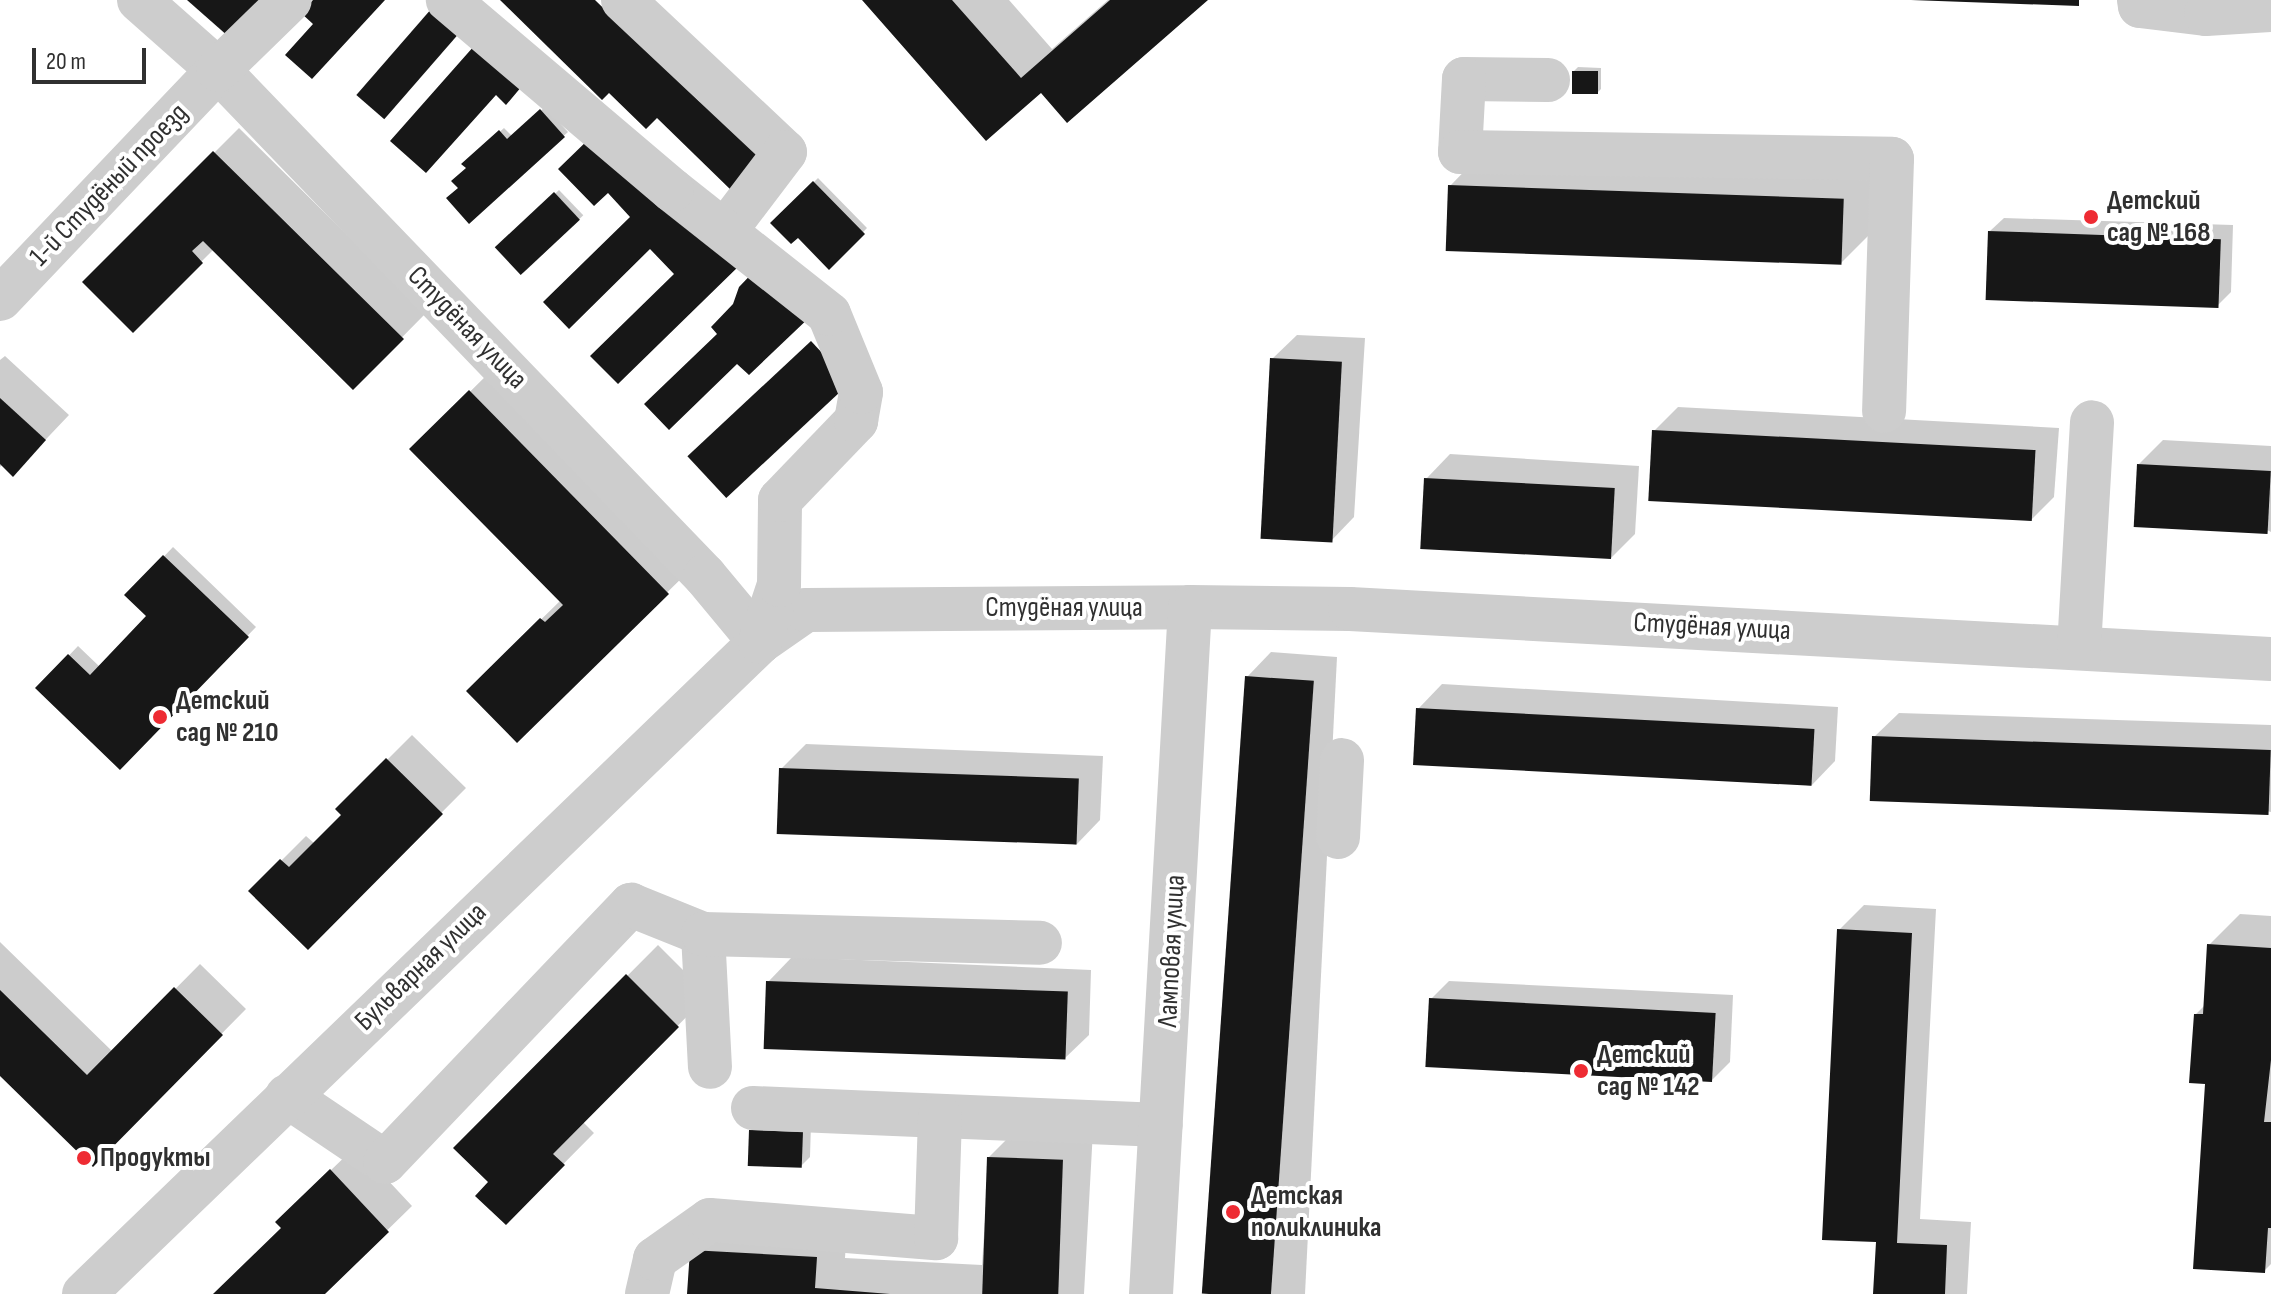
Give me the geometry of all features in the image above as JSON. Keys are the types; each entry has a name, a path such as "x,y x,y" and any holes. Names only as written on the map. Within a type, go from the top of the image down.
{"street":[{"name":"Студёная улица","path":"139,0 218,70 705,576 760,642 806,610 1190,607 1350,609 2271,659"},
{"name":"1-й Студёный проезд","path":"0,299 218,70 290,0"},
{"path":"448,0 829,314 861,392 856,421 780,500 779,585 760,642"},
{"path":"623,0 785,152 725,231"},
{"path":"2139,0 2140,6 2206,14 2271,10"},
{"path":"1548,80 1464,79 1460,152 1892,159 1884,411"},
{"path":"2079,648 2092,422"},
{"name":"Ламповая улица","path":"1151,1294 1190,607"},
{"name":"Бульварная улица","path":"84,1294 760,642"},
{"path":"1338,837 1342,760"},
{"path":"287,1096 385,1162 631,905 703,934 1040,943"},
{"path":"703,934 710,1067"},
{"path":"753,1108 1161,1125"},
{"path":"647,1294 655,1259 710,1220 936,1238 940,1117"}],"building":[{"path":"187,0 262,0 229,37"},
{"path":"313,0 385,0 312,79 285,55 313,24 301,13"},
{"path":"439,0 467,24 384,119 356,95"},
{"path":"500,0 595,0 699,101 772,152 733,192 657,118 646,129 609,93 602,100"},
{"path":"862,0 952,0 1021,78 1110,0 1208,0 1067,123 1041,93 986,141"},
{"path":"1911,0 2079,0 2079,6"},
{"path":"482,37 522,86 506,105 496,95 426,173 390,141"},
{"path":"1572,71 1598,71 1598,94 1572,94"},
{"path":"540,109 565,137 469,224 446,198 458,188 451,181 466,168 461,164 499,130 507,139"},
{"path":"593,135 742,263 618,384 590,356 674,274 650,249 569,329 543,302 630,217 608,193 594,206 558,169"},
{"path":"213,151 404,339 353,390 203,241 192,251 203,263 133,333 82,282"},
{"path":"813,181 865,234 829,270 798,238 791,244 770,223"},
{"path":"1448,185 1844,199 1841,265 1446,251"},
{"path":"554,192 580,220 521,275 495,247"},
{"path":"1988,231 2221,239 2218,308 1986,300"},
{"path":"762,263 813,314 749,375 737,364 669,430 644,404 717,334 711,327 733,304 739,287"},
{"path":"811,341 850,383 726,498 687,456"},
{"path":"1270,358 1342,362 1332,543 1261,539"},
{"path":"469,390 669,594 517,743 466,691 540,618 545,622 563,605 409,449"},
{"path":"0,398 46,440 13,477 0,464"},
{"path":"1652,430 2035,450 2032,521 1648,501"},
{"path":"2137,464 2271,471 2268,534 2134,527"},
{"path":"1424,478 1615,488 1611,559 1420,549"},
{"path":"163,555 249,637 120,770 35,688 68,654 90,675 146,616 124,595"},
{"path":"1245,676 1314,681 1271,1294 1202,1293"},
{"path":"1416,708 1814,729 1811,786 1413,765"},
{"path":"1872,736 2271,750 2268,815 1870,801"},
{"path":"386,758 443,814 308,950 248,891 280,859 289,867 341,815 335,809"},
{"path":"779,768 1079,778 1077,844 777,834"},
{"path":"1837,929 1912,933 1897,1243 1947,1245 1945,1294 1873,1294 1876,1242 1822,1240"},
{"path":"2207,944 2271,948 2271,1060 2264,1122 2271,1122 2271,1228 2268,1228 2265,1273 2193,1269 2205,1084 2189,1083 2194,1014 2203,1014"},
{"path":"626,974 679,1027 553,1154 565,1165 506,1225 475,1196 488,1182 453,1148"},
{"path":"766,981 1068,992 1065,1059 764,1049"},
{"path":"174,987 223,1035 93,1167 0,1076 0,990 87,1075"},
{"path":"1429,998 1716,1013 1712,1082 1425,1067"},
{"path":"749,1130 803,1132 802,1168 748,1166"},
{"path":"987,1157 1063,1160 1058,1294 982,1294"},
{"path":"330,1169 389,1232 325,1294 213,1294 281,1228 275,1222"},
{"path":"690,1250 817,1257 815,1288 890,1294 687,1294"}],"place":[{"name":"Детский сад № 168","path":"2091,217"},
{"name":"Детский сад № 210","path":"160,717"},
{"name":"Детский сад № 142","path":"1581,1071"},
{"name":"Продукты","path":"84,1158"},
{"name":"Детская поликлиника","path":"1233,1212"}]}
